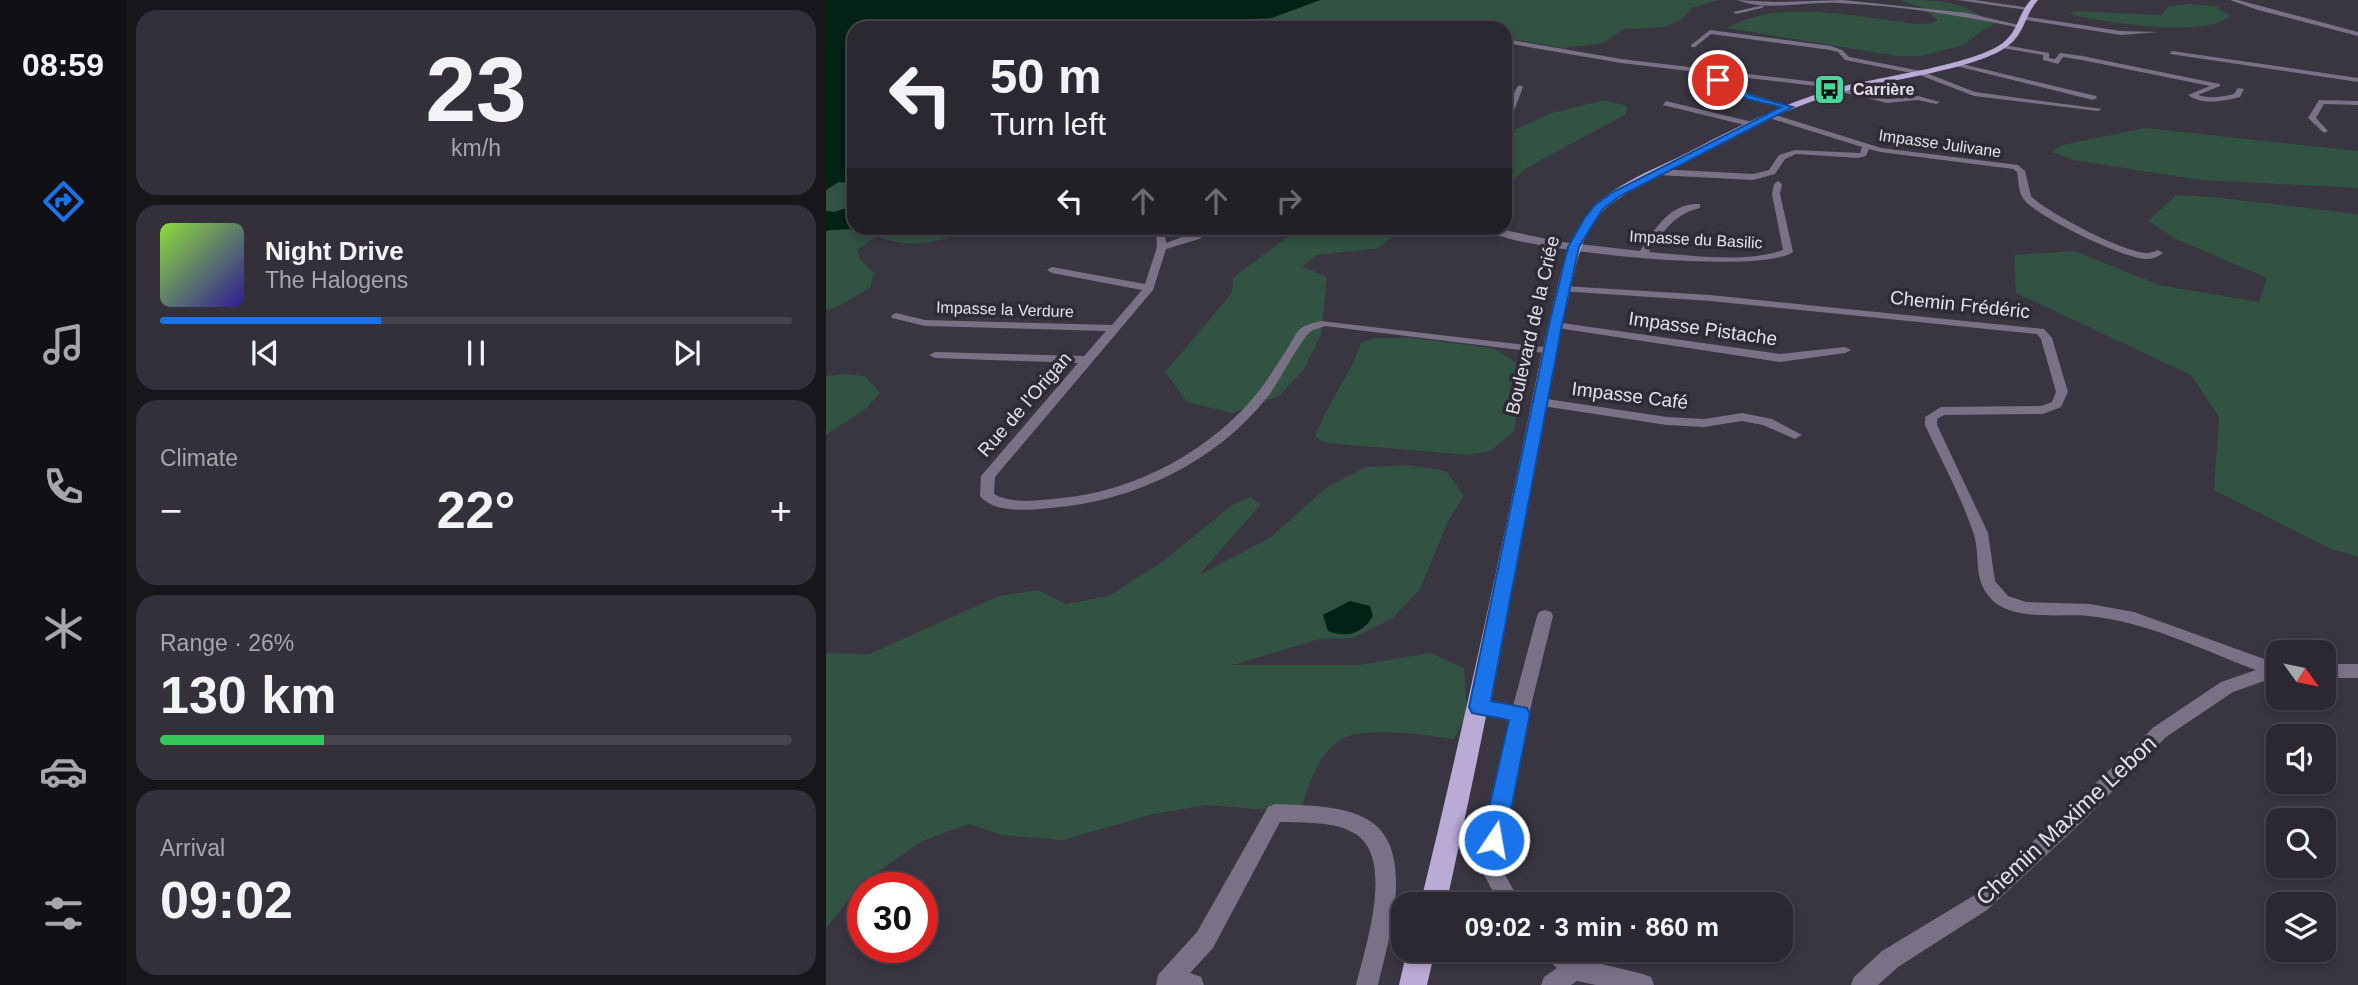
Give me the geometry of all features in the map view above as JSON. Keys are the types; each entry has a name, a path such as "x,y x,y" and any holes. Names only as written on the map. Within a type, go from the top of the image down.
{"main road":[{"path":"2004,47 2026,13"},
{"name":"Boulevard de la Criée","path":"1436,892 1479,707 1552,351 1555,325 1574,247 1580,234 1599,208 1617,194 1769,115 1842,89 1954,64 2004,47"},
{"path":"1413,985 1419,962"}],"street":[{"path":"1740,0 1773,4"},
{"path":"1961,0 2121,33 2156,32"},
{"path":"2234,0 2358,34"},
{"path":"1736,12 1773,4 1837,1 1967,16 2026,13"},
{"path":"1693,46 1710,32 1831,48 1840,51 1847,60 1919,72 1974,94 2098,109"},
{"path":"1512,42 1622,61 1740,73 1842,89 1887,100 1918,99 1936,102"},
{"path":"2004,47 2047,54 2045,59 2049,61 2058,62 2060,55 2218,85 2192,95 2200,99 2224,99 2237,95 2240,89"},
{"path":"2172,53 2358,80"},
{"path":"1954,64 2093,98"},
{"path":"1666,74 1718,80 1750,97 1789,107"},
{"path":"1512,106 1520,87"},
{"path":"2324,131 2312,118 2322,102 2358,103"},
{"path":"1666,103 1749,124"},
{"name":"Impasse Julivane","path":"1769,115 1866,146 2015,167 2021,171 2023,192 2031,202 2077,228 2134,253 2150,256 2158,253"},
{"path":"1658,172 1753,177 1772,172 1782,157 1795,152 1858,156 1865,152 1866,146"},
{"name":"Impasse du Basilic","path":"1512,234 1574,247 1644,254 1737,259 1781,257 1788,253 1776,194 1778,184"},
{"path":"1644,254 1671,214 1686,207 1697,206"},
{"name":"Rue de l'Origan","path":"1161,235 1162,247 1150,288 988,476 987,496 993,501 1011,505 1076,501 1137,484 1163,473 1217,438 1248,411 1305,330 1313,325 1324,323 1552,351"},
{"path":"1162,247 1199,235"},
{"path":"1052,270 1150,288"},
{"name":"Chemin Frédéric","path":"1564,289 1710,298 2040,331 2046,338 2062,392 2057,404 2043,410 1941,411 1931,417 1931,425 1981,533 1986,578 1990,586 2003,599 2034,610 2073,608 2115,613 2266,666"},
{"name":"Impasse la Verdure","path":"896,316 925,323 1115,328"},
{"name":"Impasse Pistache","path":"1555,325 1780,358 1845,350"},
{"path":"935,355 1087,360"},
{"name":"Impasse Café","path":"1541,402 1667,421 1704,423 1742,416 1767,422 1795,435"},
{"path":"1505,892 1489,865 1520,714 1545,616"},
{"path":"2336,671 2358,671"},
{"name":"Chemin Maxime Lebon","path":"1863,985 1890,960 1980,903 2076,815 2160,732 2227,687 2266,673"},
{"path":"1479,707 1520,714"},
{"path":"1167,982 1205,940 1275,813 1334,817 1366,828 1379,841 1385,857 1385,897 1367,985"},
{"path":"1567,962 1575,969 1643,985"},
{"path":"1552,985 1575,969"},
{"path":"1167,982 1193,985"}],"shaded area":[{"path":"826,0 1320,0 1272,18 1251,19 1253,21 847,21 847,183 838,182 826,190"},
{"path":"1320,0 1719,0 1692,8 1682,19 1666,27 1624,29 1603,43 1564,48 1512,39 1512,21 1258,21"},
{"path":"1900,0 1950,3 1971,10 1995,24 1964,45 1921,56 1897,56 1727,28 1746,19 1787,12 1832,13 1918,24 1938,20 1922,8"},
{"path":"2169,6 2215,6 2230,16 2218,23 2177,28 2104,21 2069,14 2076,11 2161,15"},
{"path":"1604,100 1627,106 1626,114 1525,169 1512,181 1512,131 1552,113"},
{"path":"2145,128 2358,151 2358,188 2201,180 2073,160 2052,152 2062,145"},
{"path":"839,182 847,183 847,208 826,211 826,190"},
{"path":"2176,195 2358,214 2358,557 2331,549 2214,490 2219,417 2191,375 2016,293 2014,255 2075,251 2159,285 2259,302 2267,278 2176,239 2148,221"},
{"path":"847,208 847,229 826,231 826,211"},
{"path":"847,229 847,235 957,235 916,244 877,236 857,250 860,259 874,273 870,288 835,308 826,310 826,231"},
{"path":"1290,235 1395,235 1379,248 1317,255 1302,267 1327,277 1321,335 1304,369 1279,396 1233,413 1187,402 1165,372 1232,293 1233,278"},
{"path":"1376,338 1412,338 1492,348 1519,364 1515,430 1490,451 1468,455 1328,443 1315,438 1361,343"},
{"path":"826,376 865,376 880,393 867,408 826,435"},
{"path":"1408,465 1446,471 1464,496 1448,521 1420,589 1393,618 1353,638 1319,639 1233,665 1360,665 1430,653 1464,668 1467,713 1454,739 1377,732 1342,739 1333,745 1318,764 1302,808 1256,809 1206,805 1154,814 1063,840 1002,835 969,824 922,841 877,872 847,872 847,902 826,928 826,653 869,654 999,596 1038,590 1066,604 1108,596 1162,562 1232,505 1251,497 1261,504 1199,575 1271,537 1327,487 1366,467","holes":["1349,602 1363,628 1358,631 1323,615"]},
{"path":"1350,601 1370,606 1373,616 1369,622 1353,633 1328,631 1323,615"}],"place":[{"name":"Carrière","path":"1830,89"}],"route":[{"path":"1494,840 1520,714 1479,707 1552,351 1555,325 1574,247 1588,221 1617,194 1749,124 1789,107 1750,97 1718,80"}]}
